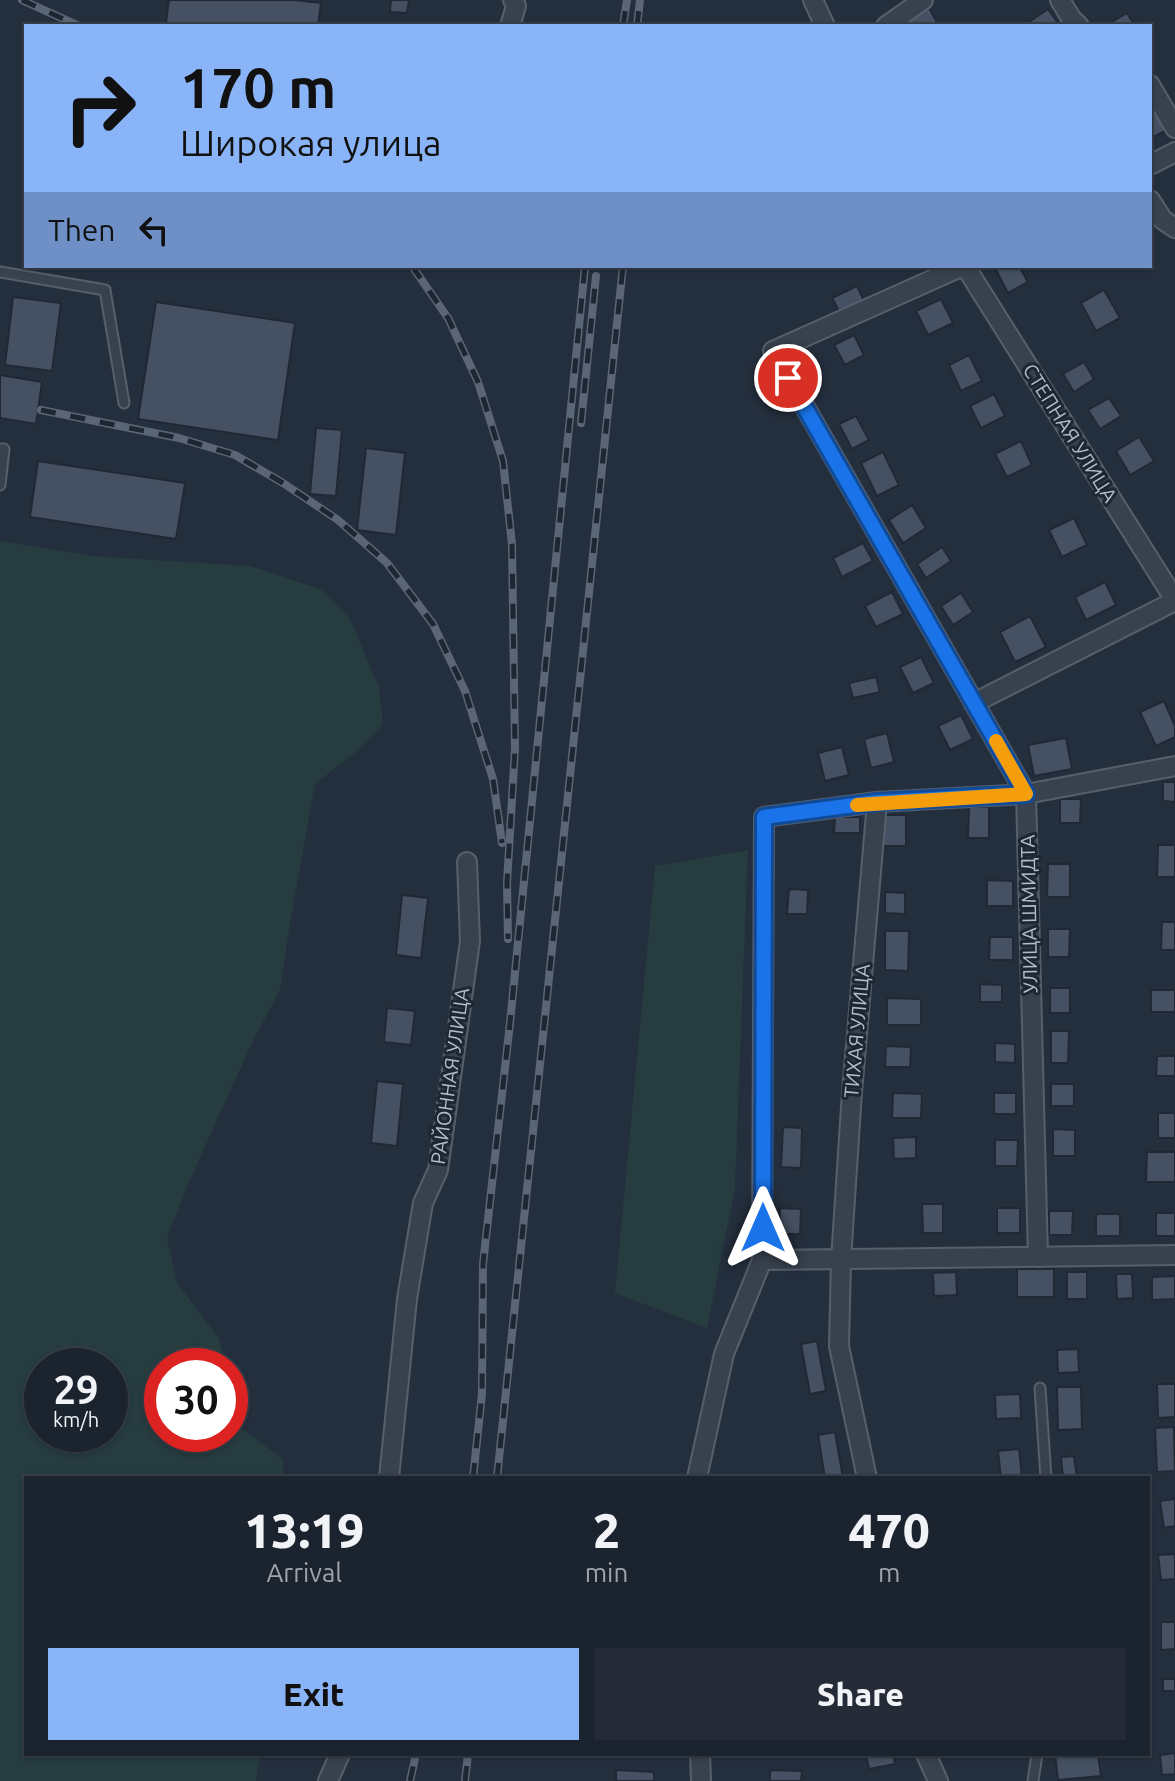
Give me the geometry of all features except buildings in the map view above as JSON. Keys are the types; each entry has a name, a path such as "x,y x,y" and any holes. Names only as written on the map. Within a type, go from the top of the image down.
{"street":[{"path":"511,24 516,6 513,0"},
{"path":"813,0 824,24"},
{"path":"889,24 923,0"},
{"path":"1060,0 1077,24"},
{"path":"1152,88 1175,128"},
{"path":"1152,164 1175,152"},
{"path":"1152,203 1163,220 1175,228"},
{"name":"УЛИЦА ШМИДТА","path":"960,268 773,351 1026,794 1038,1257"},
{"name":"СТЕПНАЯ УЛИЦА","path":"965,268 1175,601"},
{"path":"974,703 1175,601"},
{"path":"697,1476 724,1354 762,1260 764,817 877,802 1026,794 1175,766"},
{"name":"ТИХАЯ УЛИЦА","path":"867,1476 839,1346 852,1092 877,802"},
{"name":"РАЙОННАЯ УЛИЦА","path":"389,1476 407,1299 423,1203 438,1170 470,941 467,862"},
{"path":"762,1260 1175,1255"},
{"path":"328,1781 339,1756"},
{"path":"700,1756 701,1781"},
{"path":"927,1756 938,1781"}],"lane":[{"path":"0,272 105,290 124,403"},
{"path":"0,449 4,449 0,485"},
{"path":"1040,1388 1046,1476"},
{"path":"1033,1781 1037,1756"}],"green space":[{"path":"0,541 92,556 250,566 320,589 350,619 379,687 383,724 352,755 315,784 280,990 230,1091 167,1238 177,1283 219,1338 222,1348 144,1348 144,1452 248,1452 248,1433 284,1460 282,1476 24,1476 24,1756 260,1756 256,1781 0,1781"},
{"path":"748,850 735,1188 707,1328 615,1293 655,866"}],"railway":[{"path":"22,0 75,24"},
{"path":"623,24 627,0"},
{"path":"637,24 640,0"},
{"path":"413,268 448,318 478,382 503,461 512,544 515,748 507,883 508,939"},
{"path":"473,1476 482,1394 483,1264 585,268"},
{"path":"497,1476 623,268"},
{"path":"581,423 596,276"},
{"path":"41,410 179,438 235,455 338,520 387,563 433,624 465,691 493,779 502,843"},
{"path":"410,1781 416,1756"},
{"path":"465,1781 468,1756"}],"slow traffic":[{"path":"857,805 1026,794 996,741"}],"route":[{"path":"763,1228 764,817 877,802 1026,794 788,378"}]}
